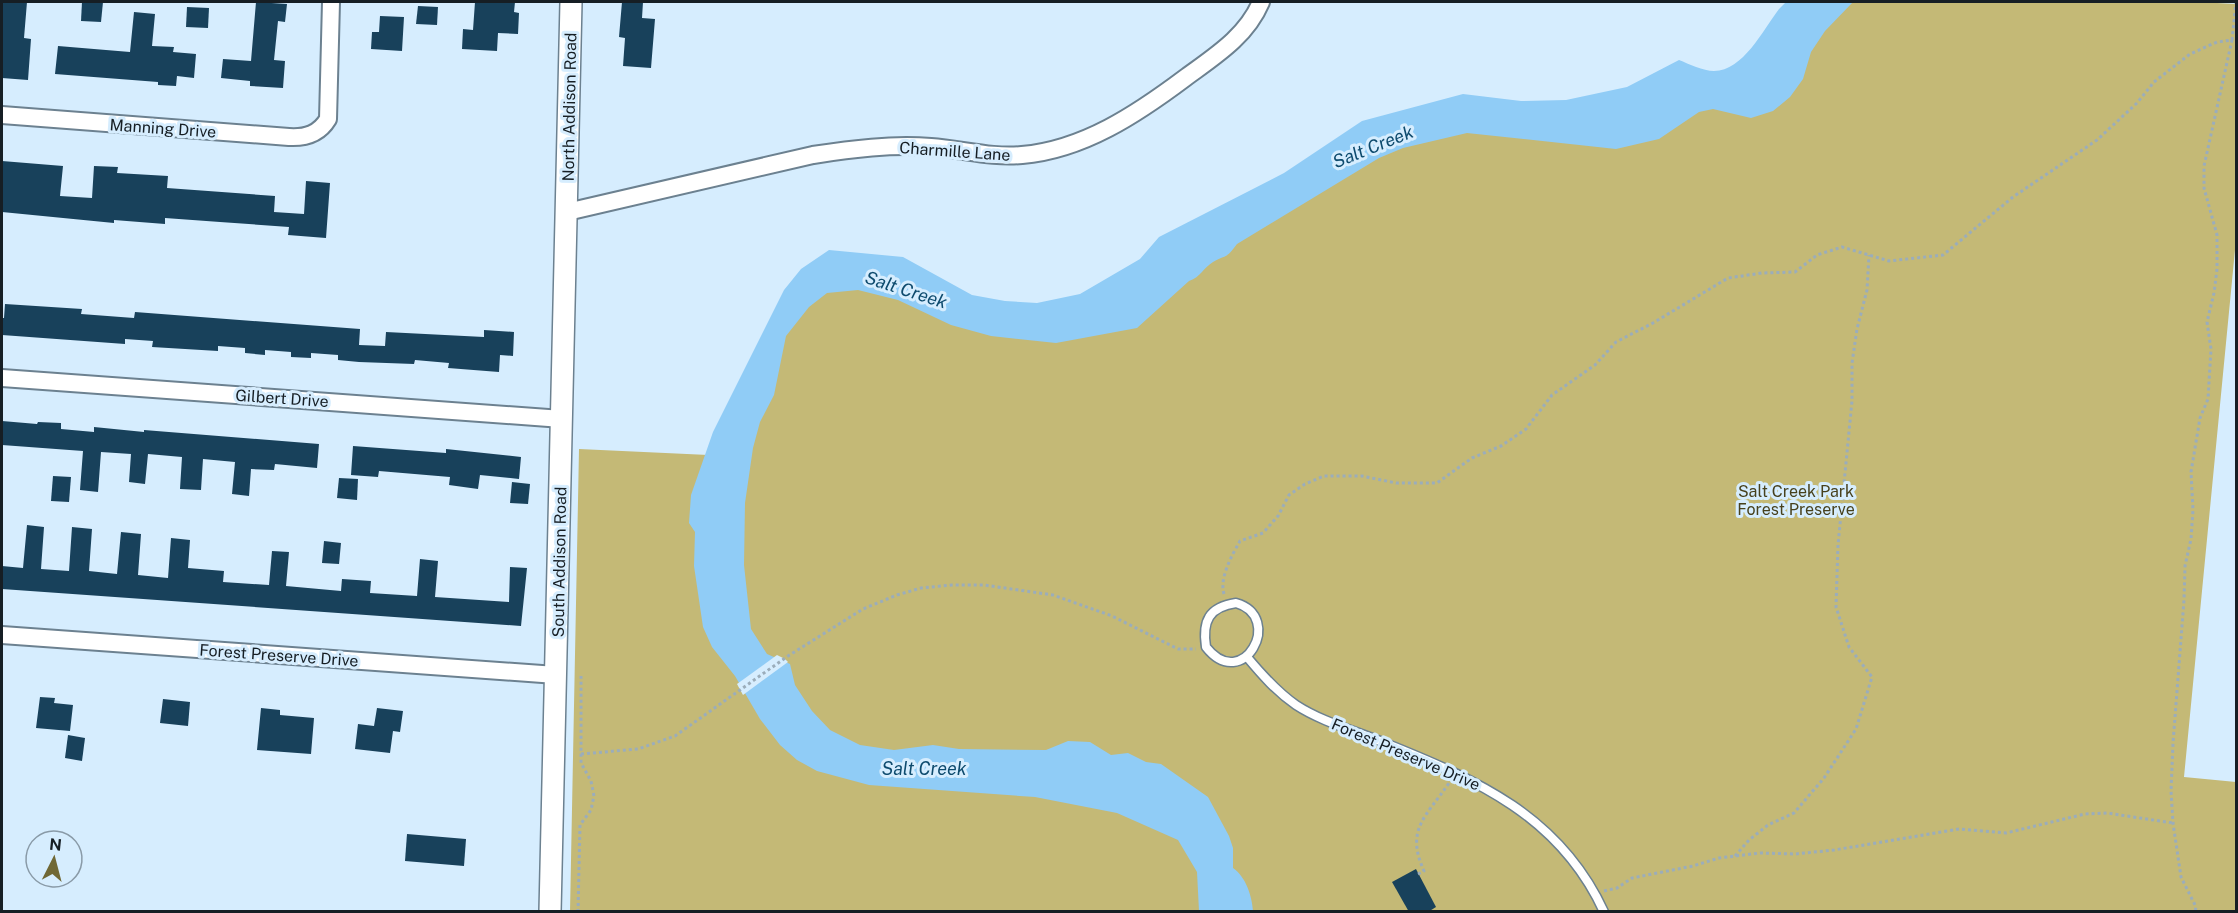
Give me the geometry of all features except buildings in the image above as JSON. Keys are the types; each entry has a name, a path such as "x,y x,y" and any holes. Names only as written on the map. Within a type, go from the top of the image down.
{"street":[{"name":"Manning Drive","path":"2,115 295,138 312,134 323,128 328,119 331,2"},
{"name":"North Addison Road","path":"567,212 571,2"},
{"name":"Charmille Lane","path":"567,212 840,150 898,146 1020,155 1064,147 1088,138 1123,120 1171,89 1228,47 1256,14 1261,2"},
{"name":"South Addison Road","path":"550,912 567,212"},
{"name":"Gilbert Drive","path":"2,378 562,419"},
{"name":"Forest Preserve Drive","path":"2,635 556,675"}],"lane":[{"path":"1236,603 1246,606 1253,613 1257,623 1258,636 1255,648 1247,657 1238,660 1220,659 1206,647 1204,635 1208,616 1227,604 1236,603"},
{"name":"Forest Preserve Drive","path":"1247,657 1269,684 1298,706 1484,786 1509,802 1552,837 1577,864 1604,912"}],"path":[{"path":"2195,912 2196,907 2181,877 2173,823 2171,791 2173,743 2185,566 2191,539 2191,472 2200,418 2208,399 2211,349 2207,322 2217,269 2217,235 2204,188 2204,166 2232,40 2236,2"},
{"path":"1227,604 1222,589 1230,560 1240,541 1263,533 1278,516 1289,495 1305,484 1324,476 1362,476 1396,483 1437,483 1472,458 1502,446 1526,429 1552,395 1595,365 1616,342 1653,323 1728,278 1762,273 1795,272 1817,255 1842,247 1889,261 1943,255 2013,197 2097,140 2137,103 2154,82 2182,61 2217,42 2232,40"},
{"path":"1735,856 1749,840 1768,825 1794,813 1824,778 1856,729 1872,677 1850,647 1836,607 1838,545 1852,401 1852,363 1857,329 1867,290 1869,255"},
{"path":"581,754 620,752 675,736 788,656 877,602 921,588 951,585 995,586 1053,595 1112,616 1178,650 1191,651 1206,647"},
{"path":"578,912 579,825 591,810 594,796 591,781 581,764 581,676"},
{"path":"1418,874 1424,871 1417,856 1415,836 1455,773"},
{"path":"1595,893 1617,888 1632,878 1735,856 1834,850 1959,829 2006,832 2085,814 2107,813 2173,823"}],"green space":[{"name":"Salt Creek Park Forest Preserve","path":"1829,2 2198,2 2236,4 2236,250 2184,777 2236,782 2236,911 570,912 579,449 730,456 788,306 854,273 1041,325 1420,128 1711,97"}],"water":[{"name":"Salt Creek","path":"1786,2 1853,2 1825,31 1811,52 1803,79 1790,97 1773,111 1751,118 1713,109 1699,112 1659,139 1616,149 1467,133 1403,148 1379,158 1237,244 1228,255 1213,262 1189,281 1137,328 1056,343 991,336 951,325 898,300 858,290 827,293 809,307 786,336 774,395 760,422 753,448 745,503 744,565 751,629 767,654 790,664 795,685 812,711 830,730 860,745 894,750 933,745 959,749 1046,750 1068,741 1090,742 1111,755 1128,753 1146,762 1161,764 1208,797 1229,836 1233,848 1233,868 1248,887 1253,911 1199,911 1197,872 1178,840 1117,813 1035,797 869,785 817,771 797,760 780,745 760,719 735,676 712,647 703,627 694,566 695,532 689,523 691,495 713,432 784,290 801,269 829,250 903,257 972,295 1005,301 1037,303 1080,294 1140,259 1159,237 1284,173 1362,121 1463,94 1521,101 1566,100 1627,87 1679,60 1705,70 1724,69 1743,57"}],"pier":[{"path":"777,655 788,662 743,695 737,684"}]}
